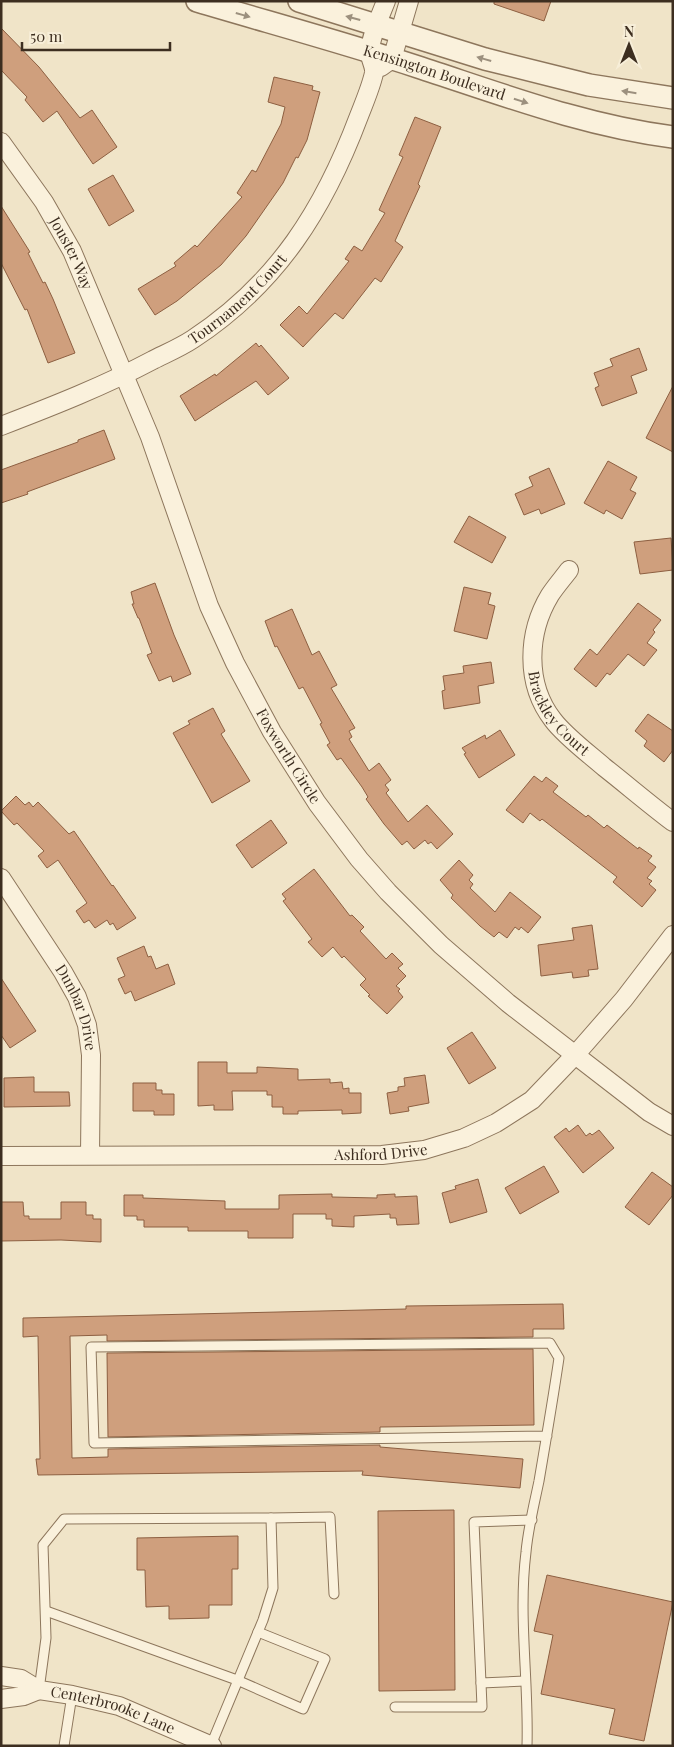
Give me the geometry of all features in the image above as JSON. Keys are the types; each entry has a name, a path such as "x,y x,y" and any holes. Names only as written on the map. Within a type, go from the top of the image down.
{"street":[{"name":"Kensington Boulevard","path":"197,1 372,62 392,58 526,102 609,126 673,137"},
{"name":"Kensington Boulevard","path":"298,1 485,59 588,85 673,98"},
{"name":"Tournament Court","path":"1,426 90,391 192,340 227,314 259,285 293,246 317,210 340,165 360,115 372,62 377,25 386,1"},
{"path":"392,58 409,1"},
{"name":"Jouster Way","path":"1,142 44,202 72,251 125,375"},
{"name":"Foxworth Circle","path":"125,375 150,436 210,606 234,663 272,732 317,803 359,859 388,892 441,945 508,1004 576,1054 649,1112 673,1126"},
{"name":"Brackley Court","path":"569,570 551,594 542,612 535,635 532,662 535,684 542,704 554,722 594,758 673,822"},
{"name":"Dunbar Drive","path":"1,878 64,972 77,997 87,1026 91,1055 90,1155"},
{"name":"Ashford Drive","path":"1,1156 382,1155 424,1150 464,1138 496,1123 532,1100 576,1054 624,999 673,934"},
{"name":"Centerbrooke Lane","path":"1,1676 21,1679 39,1690 72,1694 119,1706 211,1745"},
{"name":"Centerbrooke Lane","path":"1,1699 24,1696 39,1690"}],"lane":[{"path":"527,1746 522,1638 525,1553 547,1436 559,1358 550,1343 91,1347 94,1443 547,1436"},
{"path":"39,1690 46,1638 43,1545 64,1519 330,1517 334,1594"},
{"path":"211,1745 258,1632 273,1588 271,1518"},
{"path":"395,1707 482,1707 474,1522 532,1520"},
{"path":"46,1612 238,1680 303,1709 325,1659 258,1632"},
{"path":"480,1683 525,1681"},
{"path":"64,1746 72,1694"}],"building":[{"path":"494,1 551,1 544,21 494,4"},
{"path":"1,28 39,67 80,118 92,110 117,147 93,164 57,111 43,122 25,100 27,97 1,70"},
{"path":"274,77 313,86 312,90 320,92 307,140 298,158 296,157 283,183 246,236 221,265 177,301 155,315 138,289 176,266 174,263 195,245 197,247 242,197 237,193 252,170 256,172 281,124 285,107 268,102"},
{"path":"415,117 441,127 418,184 420,186 395,241 403,247 381,282 375,278 343,319 335,313 303,347 280,325 299,306 307,314 349,261 345,259 354,246 362,251 385,213 379,210 403,157 399,155"},
{"path":"113,175 134,211 109,226 88,189"},
{"path":"1,206 30,252 28,253 53,299 75,353 48,363 27,309 25,310 1,263"},
{"path":"256,343 259,347 261,345 289,378 268,395 256,381 195,421 180,396 215,374 216,376"},
{"path":"639,348 647,370 631,376 637,393 602,406 595,388 599,386 594,373 613,366 610,359"},
{"path":"673,386 673,452 646,438"},
{"path":"104,430 115,459 1,503 1,470 78,442 78,440"},
{"path":"608,461 637,477 630,490 636,493 622,519 606,510 604,514 584,503"},
{"path":"549,468 565,504 541,514 539,509 524,515 515,494 533,486 529,477"},
{"path":"469,516 506,537 492,563 454,542"},
{"path":"671,538 673,570 640,574 634,542"},
{"path":"155,583 191,674 173,682 171,676 159,681 147,655 152,653 132,604 134,604 131,592"},
{"path":"464,587 491,593 488,604 495,606 487,639 454,631"},
{"path":"638,603 661,620 653,630 655,632 647,643 657,650 644,666 628,654 610,675 607,673 596,687 574,669 590,649 597,655"},
{"path":"292,609 312,655 319,651 337,685 331,688 355,728 349,731 352,737 349,739 369,771 379,763 391,780 385,785 389,790 386,793 408,822 427,805 453,834 437,849 431,842 428,844 425,840 414,849 407,841 402,845 366,799 368,797 362,787 341,758 337,760 327,745 330,743 320,724 322,723 303,687 299,689 277,646 275,647 265,621"},
{"path":"491,662 494,683 478,686 480,703 444,709 442,691 445,690 443,676 464,673 463,666"},
{"path":"213,708 225,731 221,734 250,781 212,803 173,733 190,724 188,721"},
{"path":"648,714 673,731 673,750 664,762 644,746 647,741 635,731"},
{"path":"500,730 515,755 479,778 462,748 485,735 486,739"},
{"path":"534,776 542,782 546,777 558,786 553,792 586,817 588,815 604,828 607,825 638,849 639,847 652,856 648,861 656,867 647,878 652,881 649,884 656,890 642,907 613,882 617,877 542,819 540,821 530,813 523,823 506,810"},
{"path":"16,796 25,805 29,802 33,807 38,802 69,834 74,831 136,918 117,930 113,923 110,925 107,920 95,928 89,920 84,923 76,911 87,903 58,860 47,868 38,856 44,851 17,823 14,825 1,811"},
{"path":"271,820 287,843 252,868 236,845"},
{"path":"459,860 473,875 469,880 473,884 470,888 495,912 510,892 541,917 528,933 521,927 519,930 515,927 507,938 499,932 494,937 451,898 453,895 440,880"},
{"path":"314,869 350,916 352,915 364,927 360,931 386,959 392,953 403,964 398,968 406,976 396,986 400,989 398,991 403,997 387,1014 368,996 370,995 360,985 366,979 344,956 342,958 333,947 322,957 308,942 312,939 283,901 286,899 282,894"},
{"path":"592,925 598,969 588,970 589,976 573,978 572,972 541,976 538,945 574,940 572,928"},
{"path":"144,946 148,957 151,956 156,969 168,964 175,984 135,1001 131,991 125,994 118,979 125,976 117,958"},
{"path":"1,978 36,1031 10,1048 1,1035"},
{"path":"472,1032 496,1068 469,1084 447,1048"},
{"path":"198,1062 227,1062 227,1073 257,1073 257,1067 298,1069 298,1080 330,1079 330,1083 342,1082 343,1089 349,1088 349,1093 361,1093 361,1113 342,1114 342,1110 298,1111 298,1114 283,1114 283,1107 272,1107 272,1095 267,1095 267,1091 232,1091 233,1110 214,1110 214,1105 198,1106"},
{"path":"425,1075 429,1103 408,1107 409,1111 390,1114 387,1093 398,1091 398,1087 405,1086 404,1078"},
{"path":"34,1077 34,1092 69,1092 70,1106 4,1107 4,1078"},
{"path":"133,1083 156,1083 156,1090 162,1090 162,1094 174,1094 174,1115 154,1115 154,1111 133,1111"},
{"path":"578,1125 586,1136 590,1133 592,1135 599,1130 614,1148 583,1173 554,1137 566,1128 569,1132"},
{"path":"544,1166 559,1192 520,1214 505,1188"},
{"path":"652,1172 673,1187 673,1195 649,1225 625,1207"},
{"path":"478,1179 487,1212 450,1223 442,1193 456,1189 455,1186"},
{"path":"332,1194 332,1197 377,1198 377,1195 395,1194 395,1197 417,1196 419,1224 397,1225 396,1218 390,1218 390,1214 354,1216 354,1227 332,1226 332,1219 326,1219 326,1214 293,1214 293,1238 248,1238 248,1231 188,1231 188,1227 144,1227 144,1220 137,1220 137,1216 124,1216 124,1195 143,1195 143,1198 225,1201 225,1209 279,1209 279,1195"},
{"path":"1,1202 23,1202 24,1216 29,1216 29,1219 61,1219 61,1202 86,1202 86,1215 93,1215 93,1219 101,1219 101,1242 61,1240 1,1241"},
{"path":"563,1304 564,1329 533,1329 533,1337 107,1341 107,1335 70,1336 72,1458 108,1457 108,1449 380,1445 380,1447 523,1459 520,1488 362,1475 363,1471 38,1475 36,1459 40,1459 38,1336 23,1337 23,1318 406,1309 406,1306"},
{"path":"533,1349 534,1425 380,1427 380,1432 108,1437 107,1353"},
{"path":"454,1510 455,1690 379,1691 378,1511"},
{"path":"238,1536 238,1569 232,1569 232,1605 209,1605 209,1618 169,1619 169,1606 146,1607 145,1570 137,1570 137,1538"},
{"path":"547,1575 673,1602 644,1741 609,1734 615,1709 541,1694 553,1635 534,1631"}]}
